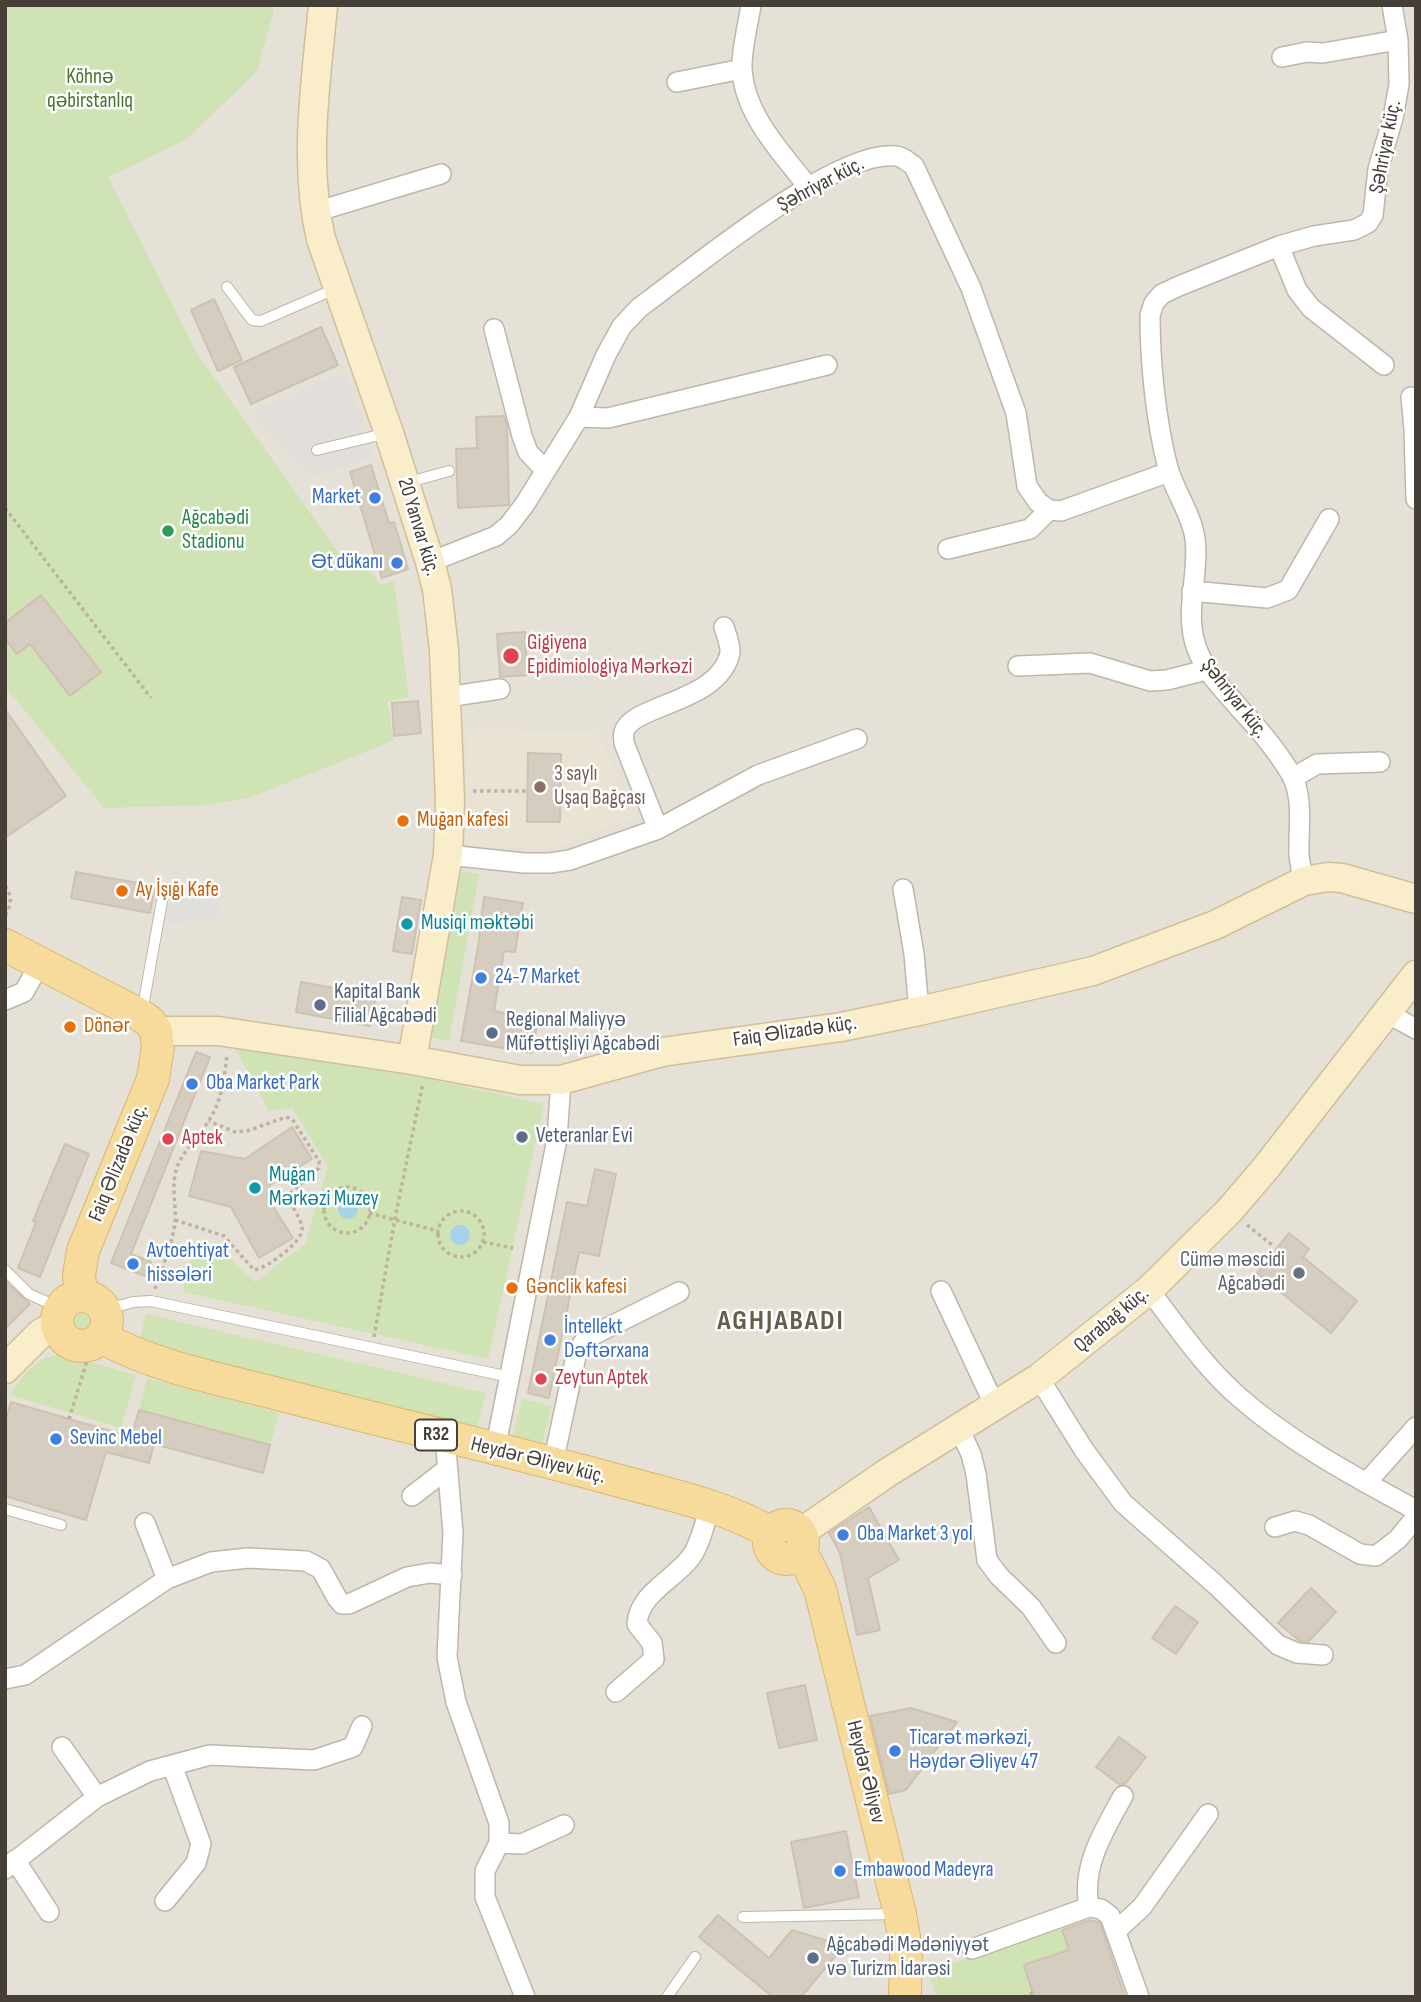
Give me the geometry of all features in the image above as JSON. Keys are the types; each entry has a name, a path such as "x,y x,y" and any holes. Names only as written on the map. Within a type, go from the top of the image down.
{"main road":[{"name":"Faiq Əlizadə küç.","path":"5,945 149,1024 158,1046 153,1079 83,1251 79,1275 82,1323"},
{"name":"Heydər Əliyev küç.","path":"82,1323 147,1360 553,1463 710,1506 745,1518 790,1540"},
{"name":"Heydər Əliyev","path":"790,1540 807,1563 820,1589 900,1913 906,1949 905,1997"}],"street":[{"name":"20 Yanvar küç.","path":"323,5 312,130 311,181 314,212 430,562 440,611 447,697 450,792 448,855 418,1069"},
{"path":"751,5 742,69 747,94 757,118 809,188"},
{"name":"Şəhriyar küç.","path":"1304,881 1300,860 1299,796 1293,778 1262,732 1206,670 1196,647 1191,626 1195,537 1169,472 1160,428 1150,315 1154,303 1162,294 1179,286 1279,246 1314,236 1354,230 1368,223 1373,215 1378,169 1393,118 1399,85 1398,40 1392,5"},
{"path":"1282,57 1307,52 1324,53 1398,40"},
{"path":"677,82 742,69"},
{"name":"Şəhriyar küç.","path":"430,562 496,536 509,525 579,417 622,326 639,308 757,221 809,188 850,164 877,157 898,156 914,166 976,300 1016,414 1027,486 1038,502 1049,510"},
{"path":"314,212 441,174"},
{"path":"1279,246 1297,290 1311,308 1384,365"},
{"path":"494,329 522,436 528,452 545,470"},
{"path":"579,417 608,418 827,365"},
{"path":"1411,397 1416,499"},
{"path":"948,549 1030,529 1049,510 1061,511 1169,472"},
{"path":"1192,591 1267,598 1288,590 1329,519"},
{"path":"658,829 624,743 624,731 629,724 655,709 703,689 718,676 730,652 724,627"},
{"path":"1018,666 1090,663 1150,681 1167,680 1206,670"},
{"path":"447,697 500,689"},
{"path":"448,855 550,863 570,860 658,829 758,775 857,739"},
{"path":"1293,778 1317,764 1380,762"},
{"name":"Faiq Əlizadə küç.","path":"149,1024 230,1033 418,1069 520,1080 561,1080 662,1052 841,1027 1093,971 1215,925 1304,881 1342,878 1416,899"},
{"path":"902,889 914,954 919,1011"},
{"path":"5,1000 24,992 40,963"},
{"name":"Qarabağ küç.","path":"790,1540 867,1486 1039,1378 1149,1290 1229,1211 1265,1169 1416,975"},
{"path":"1387,1013 1416,1029"},
{"path":"495,1450 557,1139 561,1080"},
{"path":"1149,1290 1210,1367 1237,1396 1271,1423 1366,1483 1416,1510"},
{"path":"941,1291 995,1406"},
{"path":"553,1463 576,1356 583,1343 593,1335 679,1292"},
{"path":"5,1369 41,1333 82,1323"},
{"path":"1039,1378 1084,1450 1123,1503 1216,1585 1278,1645 1297,1653 1323,1654"},
{"path":"1366,1483 1416,1427"},
{"path":"959,1429 971,1454 976,1474 987,1560 999,1576 1031,1607 1056,1643"},
{"path":"444,1437 453,1533 447,1657 456,1702 499,1823 499,1843 485,1871 485,1897 525,1997"},
{"path":"412,1496 447,1469"},
{"path":"616,1692 654,1659 652,1643 638,1624 638,1611 690,1558 710,1506"},
{"path":"1275,1527 1295,1521 1309,1525 1360,1554 1376,1556 1398,1539 1416,1517"},
{"path":"145,1524 167,1579"},
{"path":"5,1679 25,1675 167,1579 211,1562 248,1558 306,1561 321,1569 342,1604 349,1604 407,1577 430,1573 452,1575"},
{"path":"48,1912 10,1864 97,1797 150,1771 210,1755 314,1760 353,1747 362,1726"},
{"path":"62,1747 97,1797"},
{"path":"165,1902 196,1863 201,1844 172,1765"},
{"path":"1089,1907 1087,1875 1097,1844 1123,1796"},
{"path":"1116,1930 1142,1907 1208,1814"},
{"path":"499,1843 522,1844 564,1825"},
{"path":"972,1949 1089,1907 1101,1909 1110,1916 1139,1997"}],"lane":[{"path":"227,288 252,320 261,321 338,287"},
{"path":"317,450 389,433"},
{"path":"405,483 449,471"},
{"path":"149,1024 164,890"},
{"path":"5,1270 29,1294 82,1323 133,1302 150,1301 510,1377"},
{"path":"5,1509 61,1525"},
{"path":"743,1917 900,1913"},
{"path":"667,1997 695,1957"}],"path":[{"path":"5,508 151,698"},
{"path":"450,792 528,790"},
{"path":"5,886 10,892 11,904 5,916"},
{"path":"150,1301 172,1238 176,1170 181,1157 209,1121 223,1090 230,1033"},
{"path":"372,1349 418,1069"},
{"path":"209,1121 235,1132 247,1131 286,1117 292,1119 319,1161 319,1168 287,1196"},
{"path":"348,1187 358,1189 366,1197 369,1213 362,1227 352,1232 341,1232 331,1227 324,1207 328,1196 337,1189 348,1187"},
{"path":"269,1191 324,1207"},
{"path":"175,1220 224,1236 254,1270 262,1269 300,1239 302,1228 287,1196"},
{"path":"462,1211 481,1221 483,1242 476,1251 466,1256 455,1256 446,1251 440,1242 438,1231 451,1213 462,1211"},
{"path":"1229,1211 1272,1245"},
{"path":"369,1213 438,1231"},
{"path":"483,1242 513,1248"},
{"path":"69,1419 82,1323"},
{"path":"1023,1997 1033,1993"}],"shaded area":[{"name":"AGHJABADI","path":"5,5 1416,5 1416,1997 5,1997"},
{"path":"345,371 373,458 307,478 251,412"},
{"path":"467,730 598,732 633,818 546,850 465,844"},
{"path":"155,886 219,892 221,918 169,925 150,913"}],"green space":[{"name":"Köhnə qəbirstanlıq","path":"5,5 273,5 274,11 257,71 186,140 108,177 196,352 350,569 362,561 381,585 394,581 409,697 388,701 393,741 251,797 210,805 104,808 5,686"},
{"path":"459,871 479,874 449,1041 429,1037"},
{"path":"235,1048 424,1078 544,1104 488,1359 183,1292 192,1253 218,1247 255,1282 305,1244 328,1166 292,1108 269,1111"},
{"path":"81,1309 92,1316 93,1321 86,1332 81,1333 70,1326 69,1321 76,1310"},
{"path":"146,1314 486,1393 477,1429 137,1350"},
{"path":"63,1354 136,1375 121,1428 10,1395 38,1362"},
{"path":"147,1378 279,1413 270,1445 139,1410"},
{"path":"522,1399 552,1406 541,1446 512,1439"},
{"path":"1062,1929 1069,1950 1024,1965 1034,1997 936,1997 928,1971"}],"water":[{"path":"348,1199 355,1202 358,1209 355,1216 348,1219 341,1216 338,1209 341,1202"},
{"path":"460,1225 467,1228 470,1235 467,1242 460,1245 453,1242 450,1235 453,1228"}],"building":[{"path":"214,299 242,360 218,371 191,310"},
{"path":"321,327 338,365 251,404 234,367"},
{"path":"504,416 507,426 509,505 458,508 456,449 477,448 476,417"},
{"path":"371,465 389,523 394,522 408,569 382,578 350,472"},
{"path":"41,595 101,672 70,696 30,644 17,654 5,639 5,623"},
{"path":"525,632 527,675 500,677 497,634"},
{"path":"418,701 421,733 394,736 392,703"},
{"path":"5,709 66,796 5,838"},
{"path":"528,753 561,754 560,822 527,822"},
{"path":"76,872 155,886 150,913 71,898"},
{"path":"402,897 421,900 412,954 393,951"},
{"path":"484,897 523,903 515,952 504,951 494,1011 538,1019 532,1053 461,1041"},
{"path":"301,982 376,996 370,1026 296,1012"},
{"path":"196,1052 210,1057 131,1254 151,1262 145,1276 111,1263"},
{"path":"292,1127 312,1159 270,1185 267,1197 293,1238 259,1258 231,1207 189,1196 201,1151 245,1159"},
{"path":"65,1144 89,1154 40,1277 18,1268 36,1222 33,1221"},
{"path":"595,1169 616,1174 599,1256 579,1252 549,1398 528,1393 567,1202 587,1206"},
{"path":"1289,1233 1309,1249 1303,1257 1357,1301 1331,1333 1257,1273"},
{"path":"5,1281 30,1304 5,1329"},
{"path":"11,1402 131,1437 139,1410 270,1445 263,1473 154,1444 149,1463 106,1452 86,1520 5,1496 5,1423"},
{"path":"869,1507 899,1560 868,1578 880,1630 857,1635 840,1553 829,1533"},
{"path":"1311,1588 1336,1612 1308,1642 1300,1641 1278,1623"},
{"path":"1175,1606 1198,1622 1176,1654 1152,1638"},
{"path":"805,1685 817,1740 779,1748 767,1693"},
{"path":"911,1708 957,1722 906,1790 889,1794 870,1716"},
{"path":"1119,1737 1146,1757 1125,1784 1120,1785 1096,1767"},
{"path":"846,1831 859,1897 804,1908 791,1842"},
{"path":"718,1915 769,1958 792,1930 844,1946 801,1997 773,1997 699,1937"},
{"path":"1090,1920 1100,1923 1125,1997 1034,1997 1024,1965 1069,1950 1062,1930"}],"place":[{"name":"Market","path":"375,498"},
{"name":"Ağcabədi Stadionu","path":"168,531"},
{"name":"Әt dükanı","path":"397,563"},
{"name":"Gigiyena Epidimiologiya Mərkəzi","path":"511,656"},
{"name":"3 saylı Uşaq Bağçası","path":"540,787"},
{"name":"Muğan kafesi","path":"403,821"},
{"name":"Ay İşığı Kafe","path":"122,891"},
{"name":"Musiqi məktəbi","path":"407,924"},
{"name":"24-7 Market","path":"481,978"},
{"name":"Kapital Bank Filial Ağcabədi","path":"320,1005"},
{"name":"Dönər","path":"70,1027"},
{"name":"Regional Maliyyə Müfəttişliyi Ağcabədi","path":"492,1033"},
{"name":"Oba Market Park","path":"192,1084"},
{"name":"Veteranlar Evi","path":"522,1137"},
{"name":"Aptek","path":"168,1139"},
{"name":"Muğan Mərkəzi Muzey","path":"255,1188"},
{"name":"Avtoehtiyat hissələri","path":"133,1264"},
{"name":"Cümə məscidi Ağcabədi","path":"1299,1273"},
{"name":"Gənclik kafesi","path":"512,1288"},
{"name":"İntellekt Dəftərxana","path":"550,1340"},
{"name":"Zeytun Aptek","path":"541,1379"},
{"name":"Sevinc Mebel","path":"56,1439"},
{"name":"Oba Market 3 yol","path":"843,1535"},
{"name":"Ticarət mərkəzi, Həydər Əliyev 47","path":"895,1751"},
{"name":"Embawood Madeyra","path":"840,1871"},
{"name":"Ağcabədi Mədəniyyət və Turizm İdarəsi","path":"813,1958"}],"district":[{"name":"AGHJABADI","path":"781,1322"}]}
